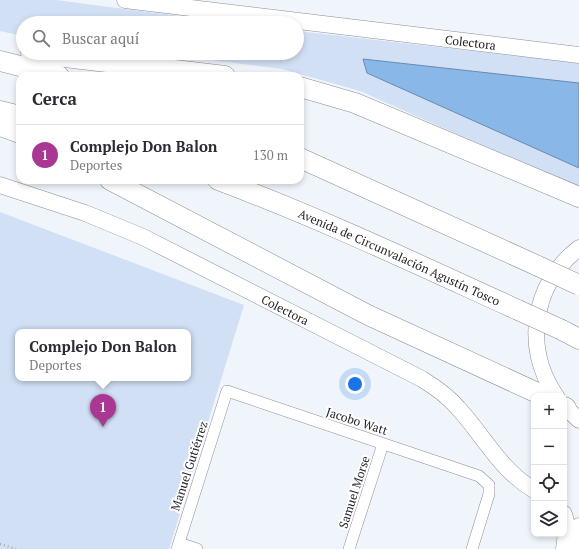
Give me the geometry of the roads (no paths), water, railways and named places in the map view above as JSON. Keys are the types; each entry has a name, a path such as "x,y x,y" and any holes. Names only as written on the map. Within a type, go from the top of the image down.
{"highway":[{"path":"0,46 16,50"},
{"path":"0,60 44,72"},
{"path":"90,60 191,72"},
{"path":"304,88 355,103 579,197"},
{"path":"0,111 16,115"},
{"path":"0,126 16,132"},
{"path":"304,160 579,285"},
{"path":"118,184 368,315 537,393"},
{"name":"Avenida de Circunvalación Agustín Tosco","path":"229,184 283,204 570,335"}],"main road":[{"name":"Colectora","path":"124,0 254,16"},
{"name":"Colectora","path":"304,22 579,56"},
{"name":"Colectora","path":"0,185 85,213 143,237 422,379 454,404 503,465 515,478 531,488"},
{"path":"569,411 545,379 538,358 536,341 538,312 544,292 552,276 565,260 579,248"},
{"path":"572,549 579,526"},
{"path":"564,549 566,537"}],"street":[{"name":"Jacobo Watt","path":"227,391 479,476 489,485 489,494 472,549"},
{"name":"Manuel Gutiérrez","path":"178,546 227,391"},
{"name":"Samuel Morse","path":"349,549 383,444"},
{"path":"178,546 197,549"}],"water":[{"path":"363,59 579,83 579,168 367,73"}],"place":[{"name":"Complejo Don Balon","path":"103,427"}]}
